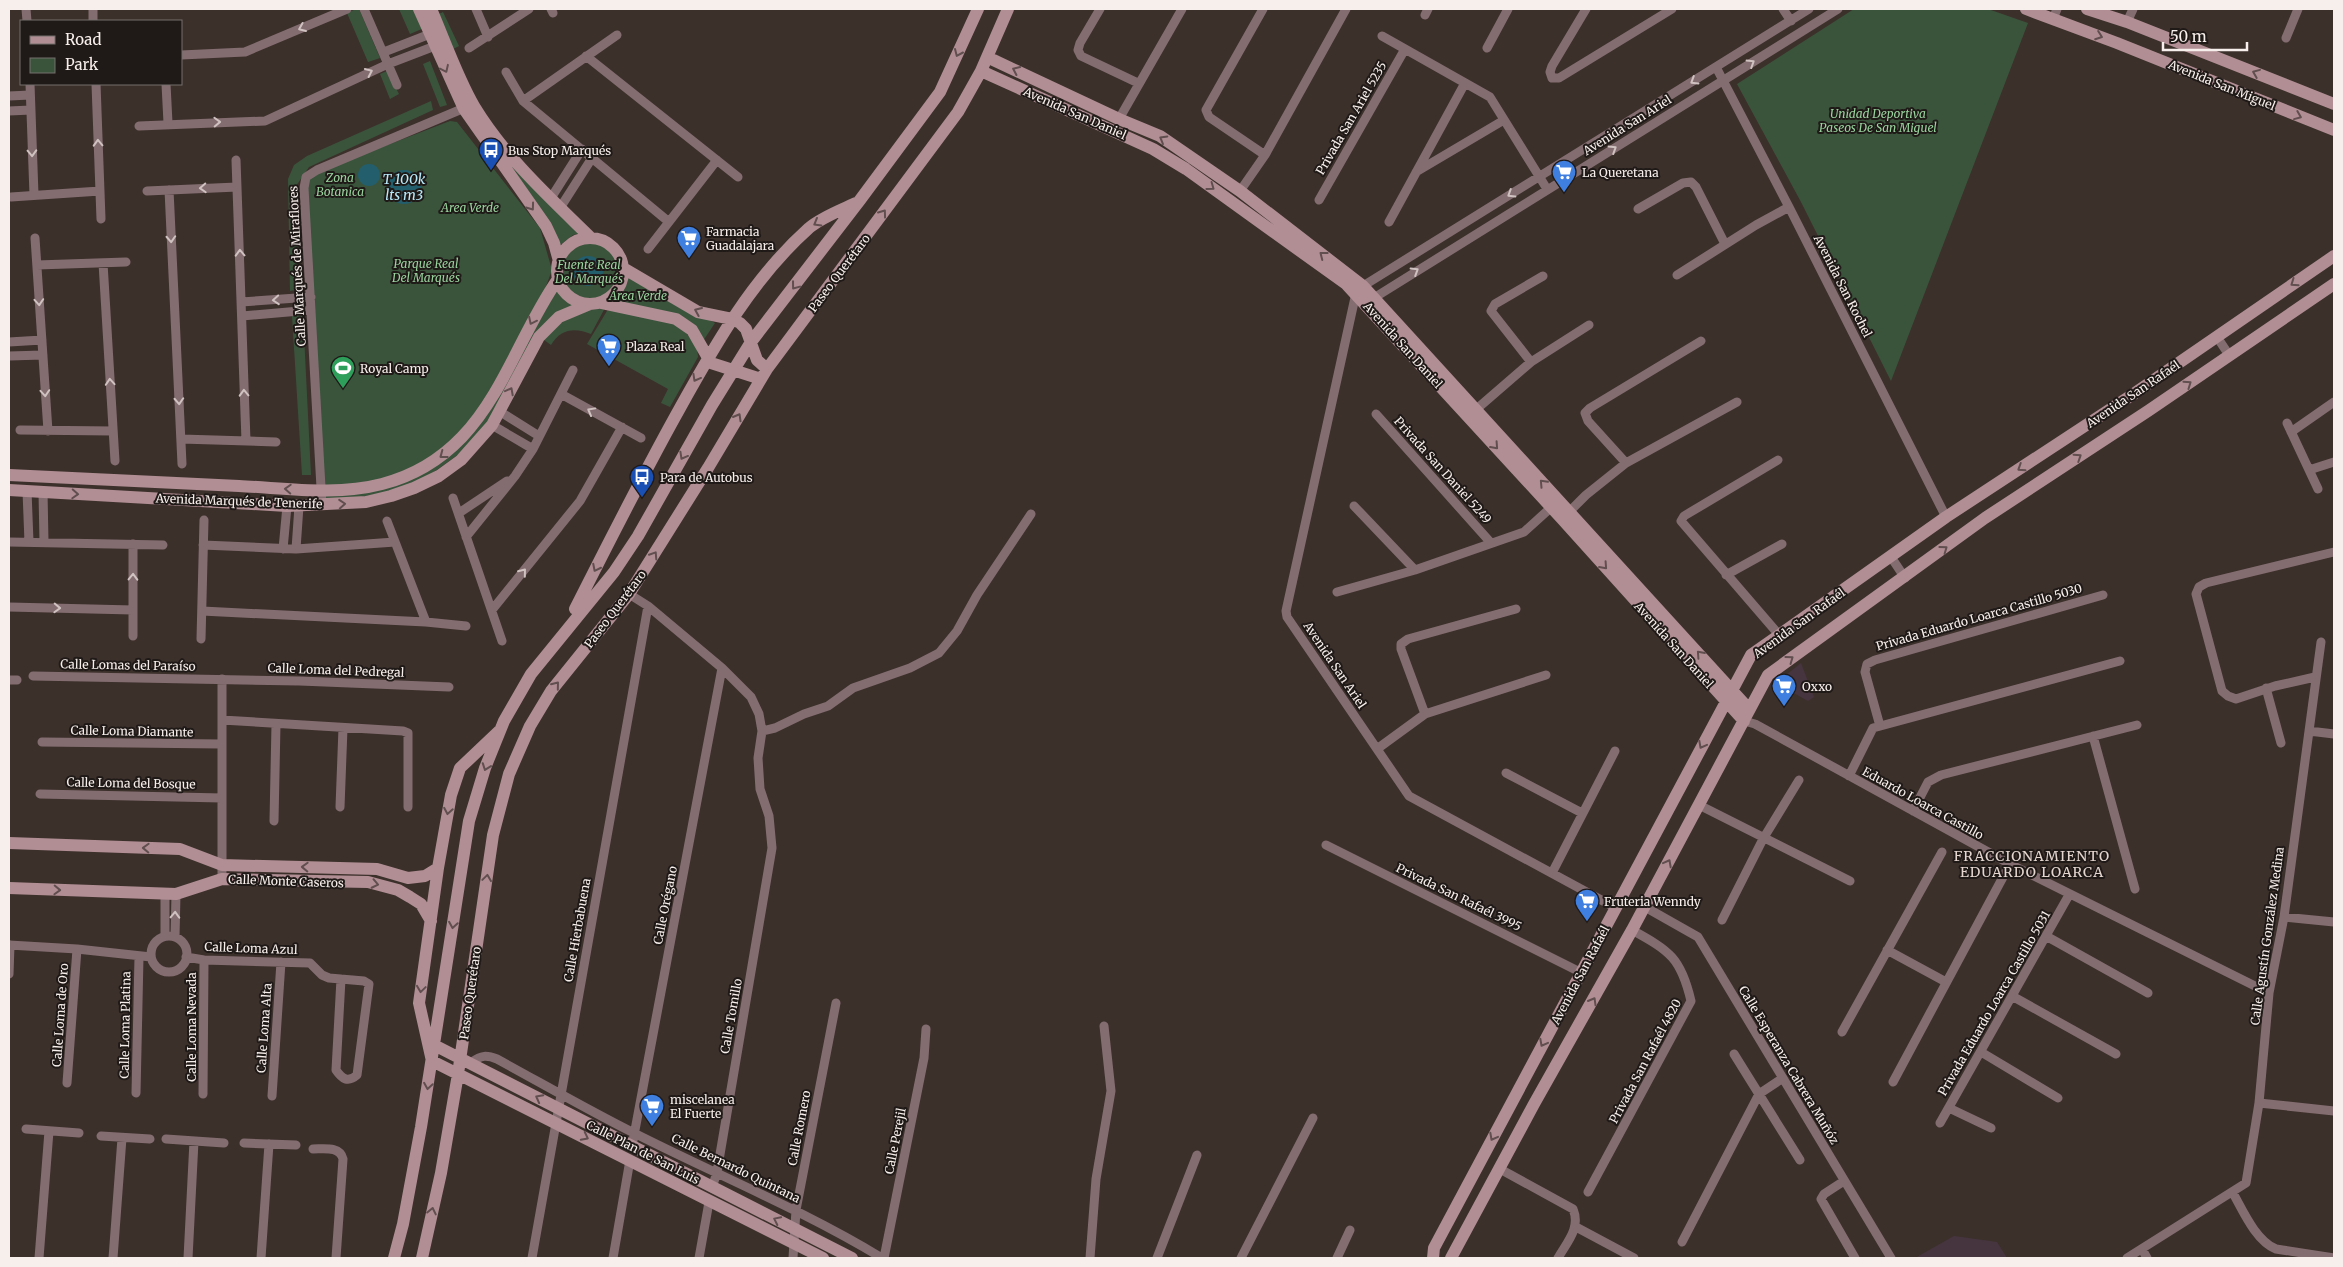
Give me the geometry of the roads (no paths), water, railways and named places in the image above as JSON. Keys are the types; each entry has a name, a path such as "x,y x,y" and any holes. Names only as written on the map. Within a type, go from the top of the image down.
{"street":[{"path":"182,55 245,52 347,9"},
{"path":"364,9 397,85"},
{"path":"418,9 432,40 468,107 546,226 554,243 559,261 558,279 564,292 576,301 676,319 692,330 702,345 707,358 717,366 764,374"},
{"path":"431,9 468,107 497,141 590,237"},
{"path":"476,9 488,36"},
{"path":"469,48 529,9"},
{"name":"Paseo Querétaro","path":"394,1258 408,1196 432,1061 469,821 485,768 501,729 531,674 614,572 638,536 751,342 940,92 978,9"},
{"name":"Paseo Querétaro","path":"422,1258 441,1173 458,1074 466,1059 493,835 509,774 530,726 551,691 629,594 764,374 958,112 981,71 1008,9"},
{"path":"1100,9 1078,50 1081,56 1138,83"},
{"path":"1119,120 1138,83 1182,9"},
{"path":"1263,9 1206,110 1209,117 1266,155"},
{"path":"1240,191 1266,155 1346,9"},
{"path":"1487,48 1508,9"},
{"path":"1586,9 1552,66 1550,72 1552,78 1559,78 1672,9"},
{"path":"1783,9 1791,21"},
{"name":"Avenida San Ariel","path":"1616,908 1409,796 1287,616 1286,611 1352,306 1360,290 1539,176 1809,9"},
{"name":"Avenida San Ariel","path":"1352,306 1370,301 1838,9"},
{"name":"Avenida San Miguel","path":"2087,9 2127,22 2334,104"},
{"path":"2127,22 2133,9"},
{"path":"2286,38 2297,11 2287,9"},
{"name":"Avenida San Miguel","path":"2034,10 2055,14 2334,130"},
{"path":"523,101 617,35"},
{"path":"1382,36 1490,97 1547,189"},
{"path":"384,52 432,40"},
{"path":"139,126 168,123 265,120 388,64 432,40"},
{"name":"Privada San Ariel 5235","path":"1319,200 1405,49"},
{"path":"586,56 738,177"},
{"name":"Avenida San Daniel","path":"987,57 1119,120 1160,136 1240,191 1360,290 1555,504 1733,690 1749,718"},
{"name":"Avenida San Rochel","path":"1716,67 1946,518"},
{"name":"Avenida San Daniel","path":"981,71 1153,149 1186,169 1360,290"},
{"path":"506,72 523,101 669,222"},
{"path":"1389,222 1465,83"},
{"path":"30,85 34,195"},
{"path":"96,85 101,219"},
{"path":"166,85 168,123"},
{"path":"9,96 30,95"},
{"name":"Calle Marqués de Miraflores","path":"322,505 304,188 306,177 317,170 468,107"},
{"path":"9,111 31,110"},
{"path":"1416,172 1504,120"},
{"path":"551,198 582,149"},
{"path":"560,208 592,158"},
{"path":"1186,169 1193,158"},
{"path":"236,160 246,442"},
{"path":"648,249 717,160"},
{"path":"1638,209 1684,183 1691,182 1696,187 1725,244"},
{"path":"147,191 237,187"},
{"path":"169,190 182,464"},
{"path":"11,197 100,191"},
{"path":"563,633 657,450 707,358 732,319 763,276 811,227 860,200"},
{"path":"1677,275 1725,244 1789,207"},
{"path":"559,261 564,249 572,242 590,237 606,241 618,252 623,268 622,279 618,289 610,297 596,304"},
{"path":"35,238 48,431"},
{"name":"Avenida San Rafaél","path":"1433,1258 1434,1248 1751,656 1946,518 2135,394 2334,256"},
{"path":"37,265 126,262"},
{"path":"103,263 115,462"},
{"path":"623,268 698,312 732,319 746,329 764,374"},
{"path":"1531,362 1491,311 1495,304 1543,276"},
{"name":"Avenida Marqués de Tenerife","path":"9,475 322,490 382,484 425,467 446,453 480,416 540,305 558,279"},
{"name":"Avenida San Rafaél","path":"1452,1258 1534,1104 1749,718 1768,675 1905,578 1985,518 2334,284"},
{"path":"241,302 311,297"},
{"name":"Avenida Marqués de Tenerife","path":"9,490 293,506 366,502 414,488 439,476 461,460 492,425 539,337 559,317 596,304"},
{"path":"242,316 311,310"},
{"path":"1471,413 1531,362 1590,326"},
{"path":"2217,337 2229,355"},
{"path":"9,342 42,340"},
{"path":"1626,463 1588,421 1585,413 1590,408 1701,341"},
{"path":"9,356 43,355"},
{"path":"466,537 516,476 533,449 573,370"},
{"path":"561,394 641,438"},
{"path":"1566,515 1586,494 1626,463 1737,402"},
{"path":"2291,432 2334,402"},
{"path":"499,411 539,436"},
{"name":"Privada San Daniel 5249","path":"1376,414 1491,543"},
{"path":"2287,423 2318,489"},
{"path":"492,425 533,449"},
{"path":"492,610 580,501 622,427"},
{"path":"20,430 113,431"},
{"path":"181,439 276,442"},
{"path":"1778,460 1684,516 1681,521 1780,636"},
{"path":"2309,470 2334,462"},
{"path":"459,513 516,476"},
{"path":"27,491 30,542"},
{"path":"42,492 44,542"},
{"path":"453,498 502,641"},
{"name":"Privada San Daniel 5249","path":"1337,592 1415,570 1524,532 1555,504"},
{"path":"282,549 293,506"},
{"path":"293,506 296,549"},
{"path":"1354,506 1415,570"},
{"path":"629,594 648,606 722,668 751,697 759,714 762,731 776,728 804,714 828,706 853,688 910,668 938,653 957,631 977,596 1031,514"},
{"name":"Avenida San Daniel","path":"1566,515 1725,702 1749,718"},
{"path":"201,639 204,520"},
{"path":"387,521 426,622"},
{"path":"9,542 163,545"},
{"path":"203,545 296,549 395,542"},
{"path":"132,636 133,544"},
{"path":"1726,575 1782,544"},
{"path":"2315,677 2266,688 2236,698 2228,696 2222,691 2196,594 2199,587 2206,583 2334,552"},
{"path":"1892,557 1905,578"},
{"name":"Privada Eduardo Loarca Castillo 5030","path":"1880,726 1865,672 1867,664 1875,660 2103,595"},
{"name":"Calle Hierbabuena","path":"532,1258 648,606"},
{"path":"9,607 133,610"},
{"path":"1425,714 1401,649 1401,644 1408,638 1516,609"},
{"path":"202,611 426,622 466,626"},
{"name":"Calle Agustín González Medina","path":"2127,1258 2242,1187 2247,1177 2259,1104 2269,993 2284,917 2321,642"},
{"path":"1848,776 1873,728 2120,661"},
{"name":"Calle Orégano","path":"633,1140 722,668"},
{"path":"1377,749 1425,714 1546,675"},
{"name":"Calle Lomas del Paraíso","path":"33,676 222,679"},
{"path":"222,679 222,879"},
{"name":"Calle Loma del Pedregal","path":"222,679 449,686"},
{"path":"2266,688 2281,743"},
{"name":"Eduardo Loarca Castillo","path":"1749,718 1848,776 2010,864 2269,993"},
{"path":"222,720 403,731 408,733 408,807"},
{"path":"274,821 276,724"},
{"path":"1913,811 1928,782 1940,775 2137,725"},
{"path":"340,807 343,728"},
{"path":"432,1061 420,1003 438,868 451,795 460,768 501,729"},
{"name":"Calle Tomillo","path":"712,1188 717,1172 772,848 769,816 760,789 758,758 762,731"},
{"path":"2309,731 2334,734"},
{"path":"2094,736 2134,889"},
{"name":"Calle Loma Diamante","path":"42,742 221,744"},
{"path":"1552,873 1615,751"},
{"path":"1506,774 1582,813"},
{"path":"1722,920 1763,839 1799,780"},
{"name":"Calle Loma del Bosque","path":"40,794 222,798"},
{"path":"1699,805 1763,839 1850,881"},
{"name":"Calle Monte Caseros","path":"9,843 180,849 222,865 377,869 408,878 425,876 438,868"},
{"name":"Privada San Rafaél 3995","path":"1326,845 1582,973"},
{"path":"1842,1032 1942,852"},
{"path":"1893,1082 2010,864"},
{"name":"Calle Monte Caseros","path":"9,888 170,894 222,879 368,882 398,890 410,897 421,904 431,921"},
{"path":"165,936 170,894"},
{"path":"170,894 175,936"},
{"name":"Privada Eduardo Loarca Castillo 5031","path":"1940,1123 2070,895"},
{"name":"Calle Esperanza Cabrera Muñóz","path":"1645,907 1698,936 1891,1258"},
{"path":"2284,917 2334,922"},
{"name":"Privada San Rafaél 4820","path":"1588,1192 1691,1001 1686,978 1670,953 1632,930"},
{"path":"165,936 175,936 182,941 186,948 186,957 182,966 174,971 164,971 155,966 151,957 152,948 157,940 165,936"},
{"path":"2046,936 2148,993"},
{"path":"9,974 10,945 78,949 151,957"},
{"name":"Calle Loma de Oro","path":"67,1083 78,949"},
{"path":"1887,950 1946,982"},
{"name":"Calle Loma Platina","path":"136,1094 139,957"},
{"name":"Calle Loma Azul","path":"186,957 204,960 310,963 322,975 364,981 369,984 357,1074 352,1079 346,1080 336,1070 342,979"},
{"name":"Calle Loma Nevada","path":"204,960 204,1094"},
{"name":"Calle Loma Alta","path":"272,1096 281,962"},
{"path":"2012,996 2116,1054"},
{"name":"Calle Romero","path":"793,1258 796,1245 796,1210 836,1003"},
{"path":"1090,1258 1096,1179 1111,1091 1104,1026"},
{"name":"Calle Perejil","path":"883,1258 924,1058 926,1029"},
{"name":"Calle Plan de San Luis","path":"434,1045 466,1059 558,1108 633,1140 712,1188 852,1258"},
{"path":"1981,1052 2058,1098"},
{"path":"1734,1054 1800,1160"},
{"name":"Calle Bernardo Quintana","path":"466,1059 489,1056 560,1094 633,1140 717,1172 796,1210 883,1258"},
{"name":"Calle Plan de San Luis","path":"432,1061 823,1258"},
{"path":"1682,1242 1759,1094 1783,1078"},
{"path":"1516,1094 1534,1104"},
{"path":"2259,1104 2334,1111"},
{"path":"1948,1108 1991,1128"},
{"path":"1242,1258 1313,1118"},
{"path":"26,1129 79,1133"},
{"path":"39,1258 49,1132"},
{"path":"101,1136 150,1139"},
{"path":"113,1258 122,1138"},
{"path":"166,1139 224,1143"},
{"path":"188,1258 194,1141"},
{"path":"244,1143 296,1145"},
{"path":"261,1258 269,1144"},
{"path":"312,1149 338,1150 342,1153 336,1258"},
{"path":"1157,1258 1197,1155"},
{"path":"613,1258 630,1160"},
{"path":"1500,1169 1573,1209 1577,1218 1576,1227 1558,1258"},
{"path":"1844,1181 1824,1194 1821,1199 1856,1258"},
{"path":"2233,1193 2246,1218 2268,1246 2276,1249 2334,1258"},
{"path":"699,1258 709,1202"},
{"path":"1576,1227 1634,1258"},
{"path":"1337,1258 1350,1230"},
{"path":"2142,1249 2147,1258"}],"water":[{"path":"369,164 377,167 380,175 377,183 369,186 361,183 358,175 361,167"},
{"name":"T 100k lts m3","path":"404,170 411,171 416,175 420,180 420,194 416,199 411,203 404,204 397,203 392,199 388,194 387,187 388,180 392,175 397,171"},
{"path":"588,256 594,257 602,265 602,277 594,285 588,286 582,285 574,277 573,271 574,265 582,257"}],"place":[{"name":"Bus Stop Marqués","path":"491,171"},
{"name":"La Queretana","path":"1564,193"},
{"name":"Farmacia Guadalajara","path":"689,259"},
{"name":"Plaza Real","path":"609,367"},
{"name":"Royal Camp","path":"343,389"},
{"name":"Para de Autobus","path":"642,498"},
{"name":"Oxxo","path":"1784,707"},
{"name":"Fruteria Wenndy","path":"1587,922"},
{"name":"miscelanea El Fuerte","path":"652,1127"}],"district":[{"name":"FRACCIONAMIENTO EDUARDO LOARCA","path":"2032,864"}],"park label":[{"name":"Unidad Deportiva Paseos De San Miguel","path":"1878,120"},
{"name":"Zona Botanica","path":"340,184"},
{"name":"Area Verde","path":"470,207"},
{"name":"Parque Real Del Marqués","path":"426,270"},
{"name":"Fuente Real Del Marqués","path":"589,271"},
{"name":"Área Verde","path":"638,295"}]}
